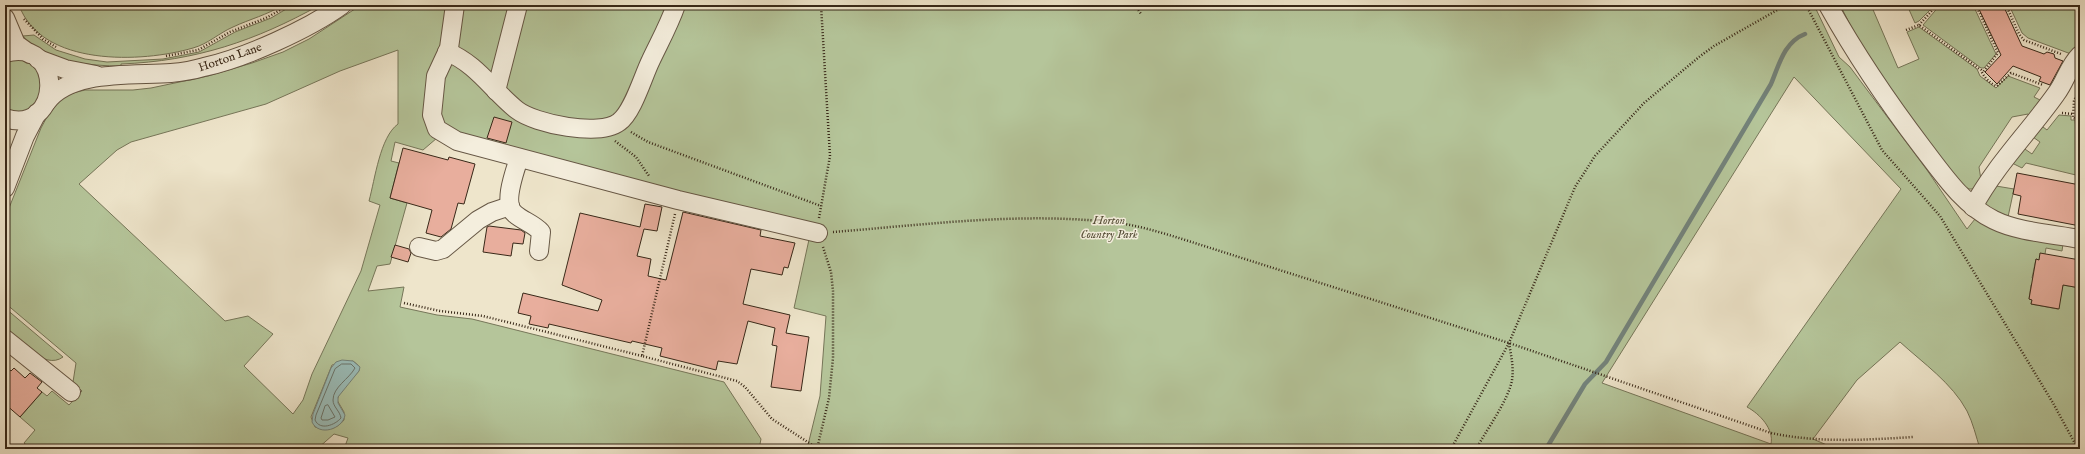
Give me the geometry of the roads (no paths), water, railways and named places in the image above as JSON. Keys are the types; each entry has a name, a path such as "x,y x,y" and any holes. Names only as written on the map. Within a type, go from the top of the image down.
{"street":[{"name":"Horton Lane","path":"34,56 71,71 109,76 172,73 212,65 237,57 305,28 342,5"},
{"path":"455,5 447,52 436,76 432,115 435,126 441,133 457,141 519,158 678,200 818,233"},
{"path":"496,91 518,5"},
{"path":"447,52 464,60 496,91 523,114 538,121 570,127 605,127 620,122 631,104 651,60 669,26 676,5"},
{"path":"1828,5 1859,59 1885,98 1949,182 1973,207 2003,224 2080,239"},
{"path":"5,188 25,136 50,93 50,81 46,69 34,56 16,44 13,16"},
{"path":"5,53 18,51 34,56"},
{"path":"1973,207 1988,181 2058,91 2077,58"},
{"name":"Horton Lane","path":"41,108 53,94 68,86 109,76"},
{"path":"5,118 23,119 41,108"},
{"path":"5,126 14,139 16,147 13,167"},
{"path":"519,158 511,185 510,206 514,213 540,232 539,251"},
{"path":"419,247 436,251 443,249 478,220 496,210 510,206"},
{"path":"5,339 70,392"}],"water":[{"path":"342,360 353,361 360,367 359,371 338,397 338,403 345,415 340,424 336,427 325,430 320,429 315,427 312,422 313,414 331,368 336,362"}],"waterway":[{"path":"1546,449 1585,384 1606,362 1771,84 1787,48 1805,34"}],"park label":[{"name":"Horton Country Park","path":"1109,227"}]}
